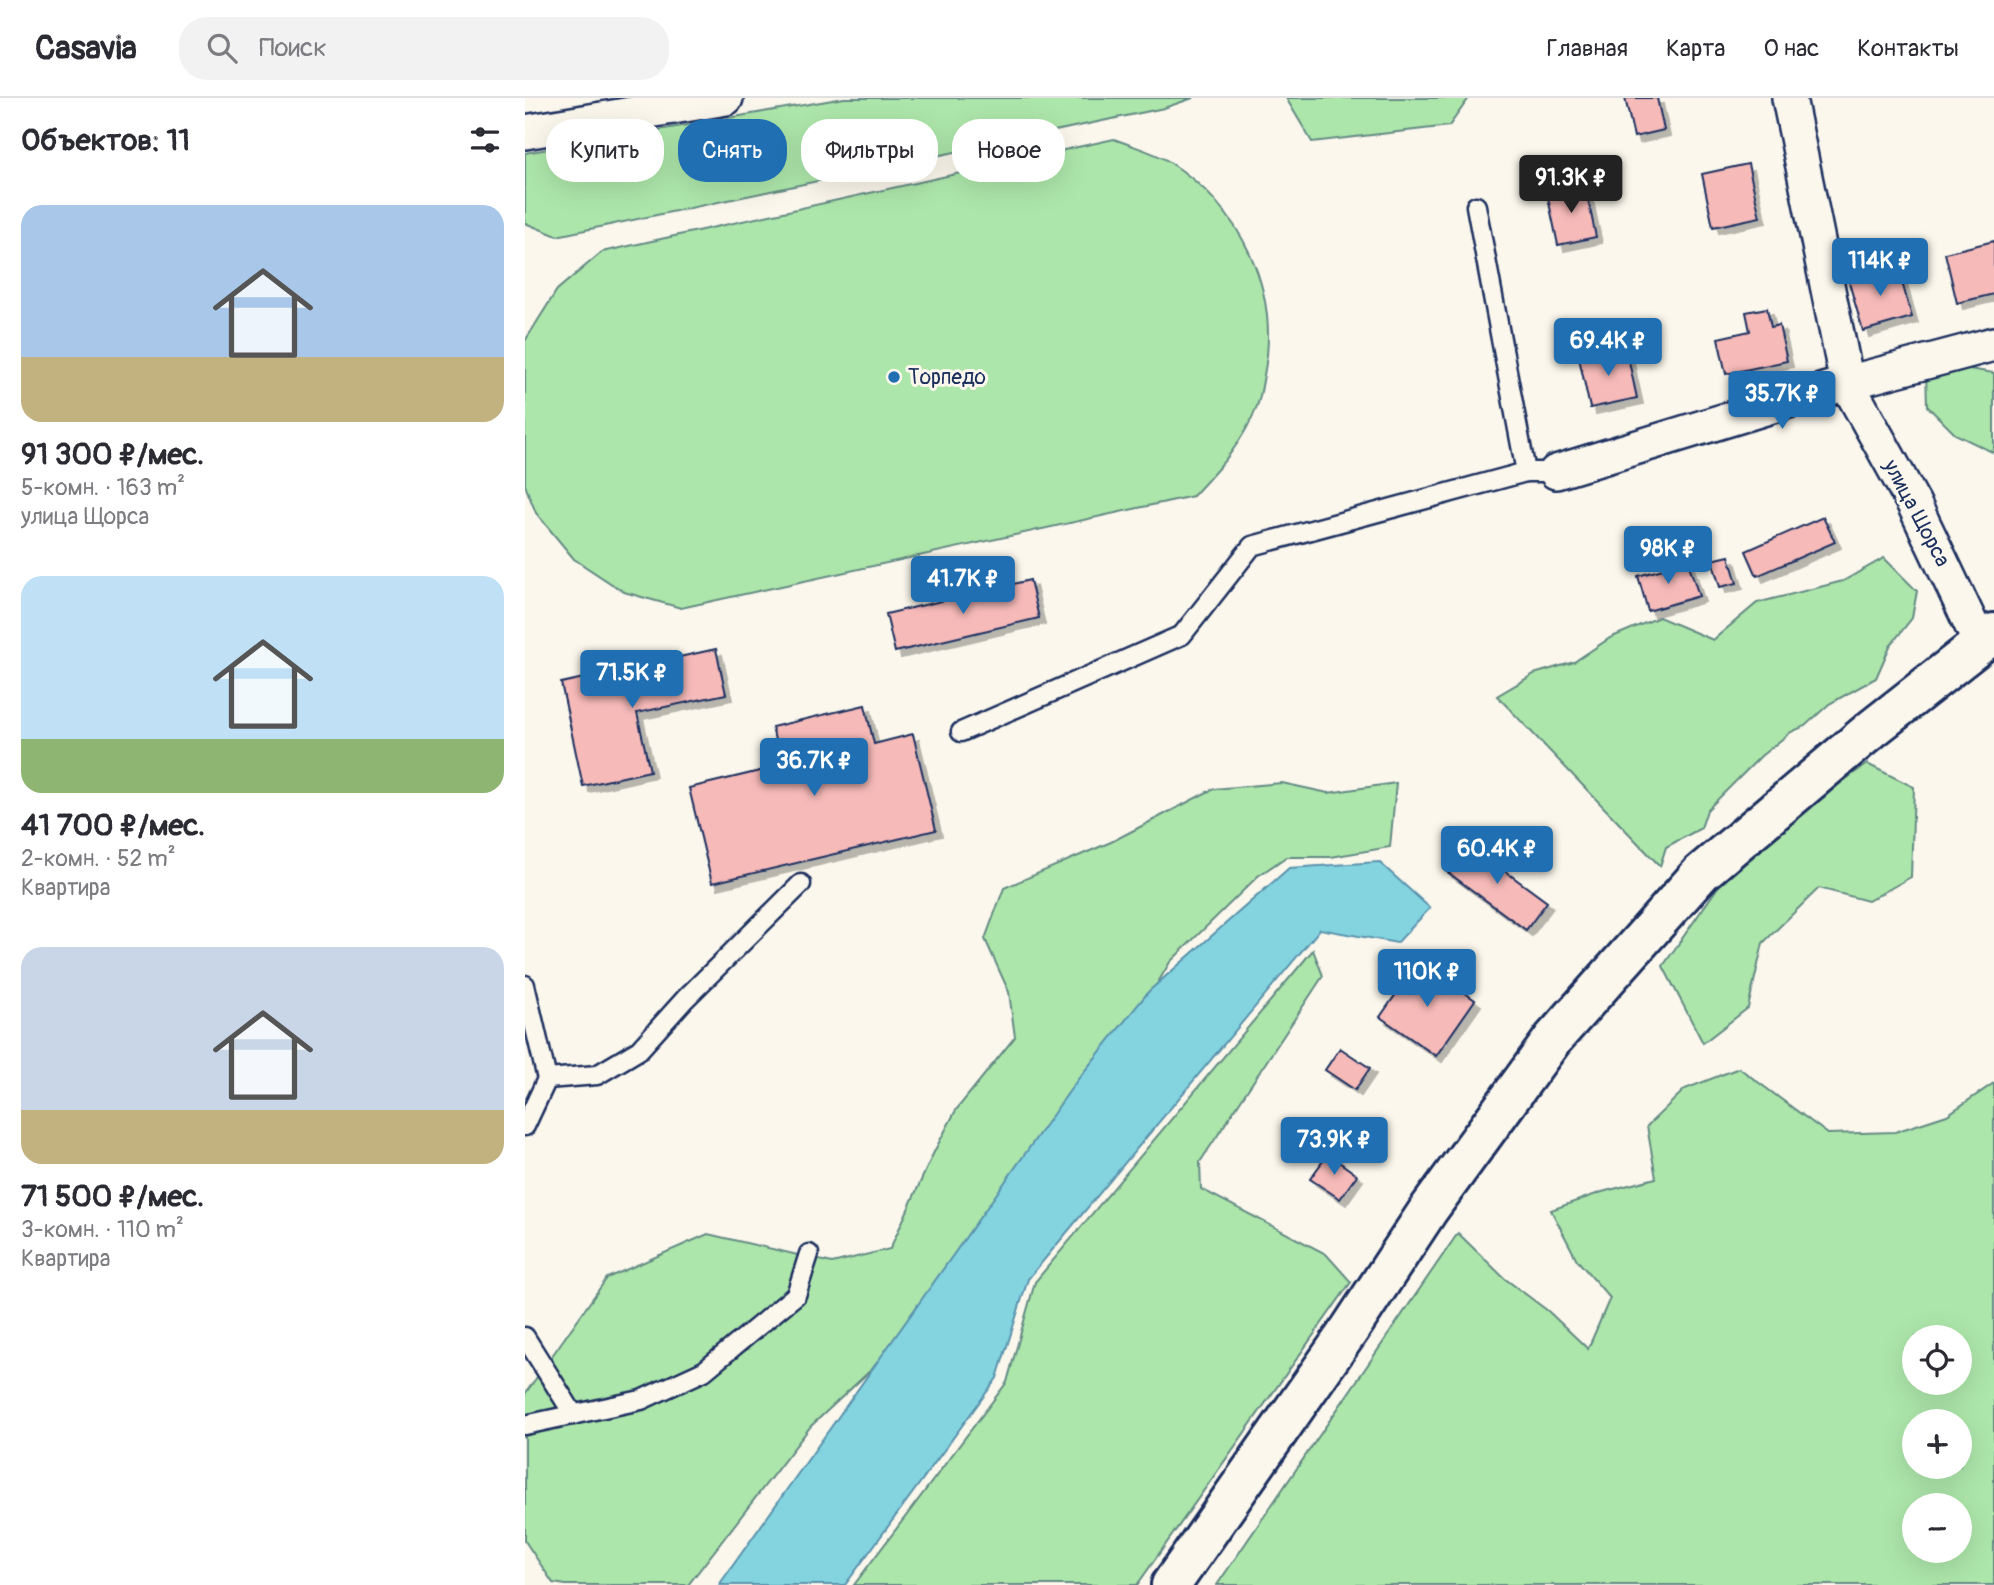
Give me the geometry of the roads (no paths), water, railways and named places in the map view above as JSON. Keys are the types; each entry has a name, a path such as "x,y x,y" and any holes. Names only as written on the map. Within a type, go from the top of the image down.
{"main road":[{"path":"1171,1585 1350,1329 1429,1209 1553,1039 1701,873 1987,638"}],"street":[{"path":"525,132 726,98"},
{"name":"улица Щорса","path":"1789,98 1847,383 1987,638"},
{"path":"1541,472 1847,383 1994,344"}],"lane":[{"path":"961,732 1182,635 1252,546 1541,472 1476,206"},
{"path":"547,1079 597,1075 639,1050 685,999 801,884"},
{"path":"525,985 547,1079 525,1126"},
{"path":"525,1425 641,1400 704,1370 796,1295 809,1254"},
{"path":"525,1336 574,1415"}],"water":[{"path":"1379,862 1430,908 1397,943 1320,929 1028,1279 997,1378 845,1585 719,1585 1078,1079 1149,991 1289,868"}],"place":[{"name":"Торпедо","path":"894,377"}]}
